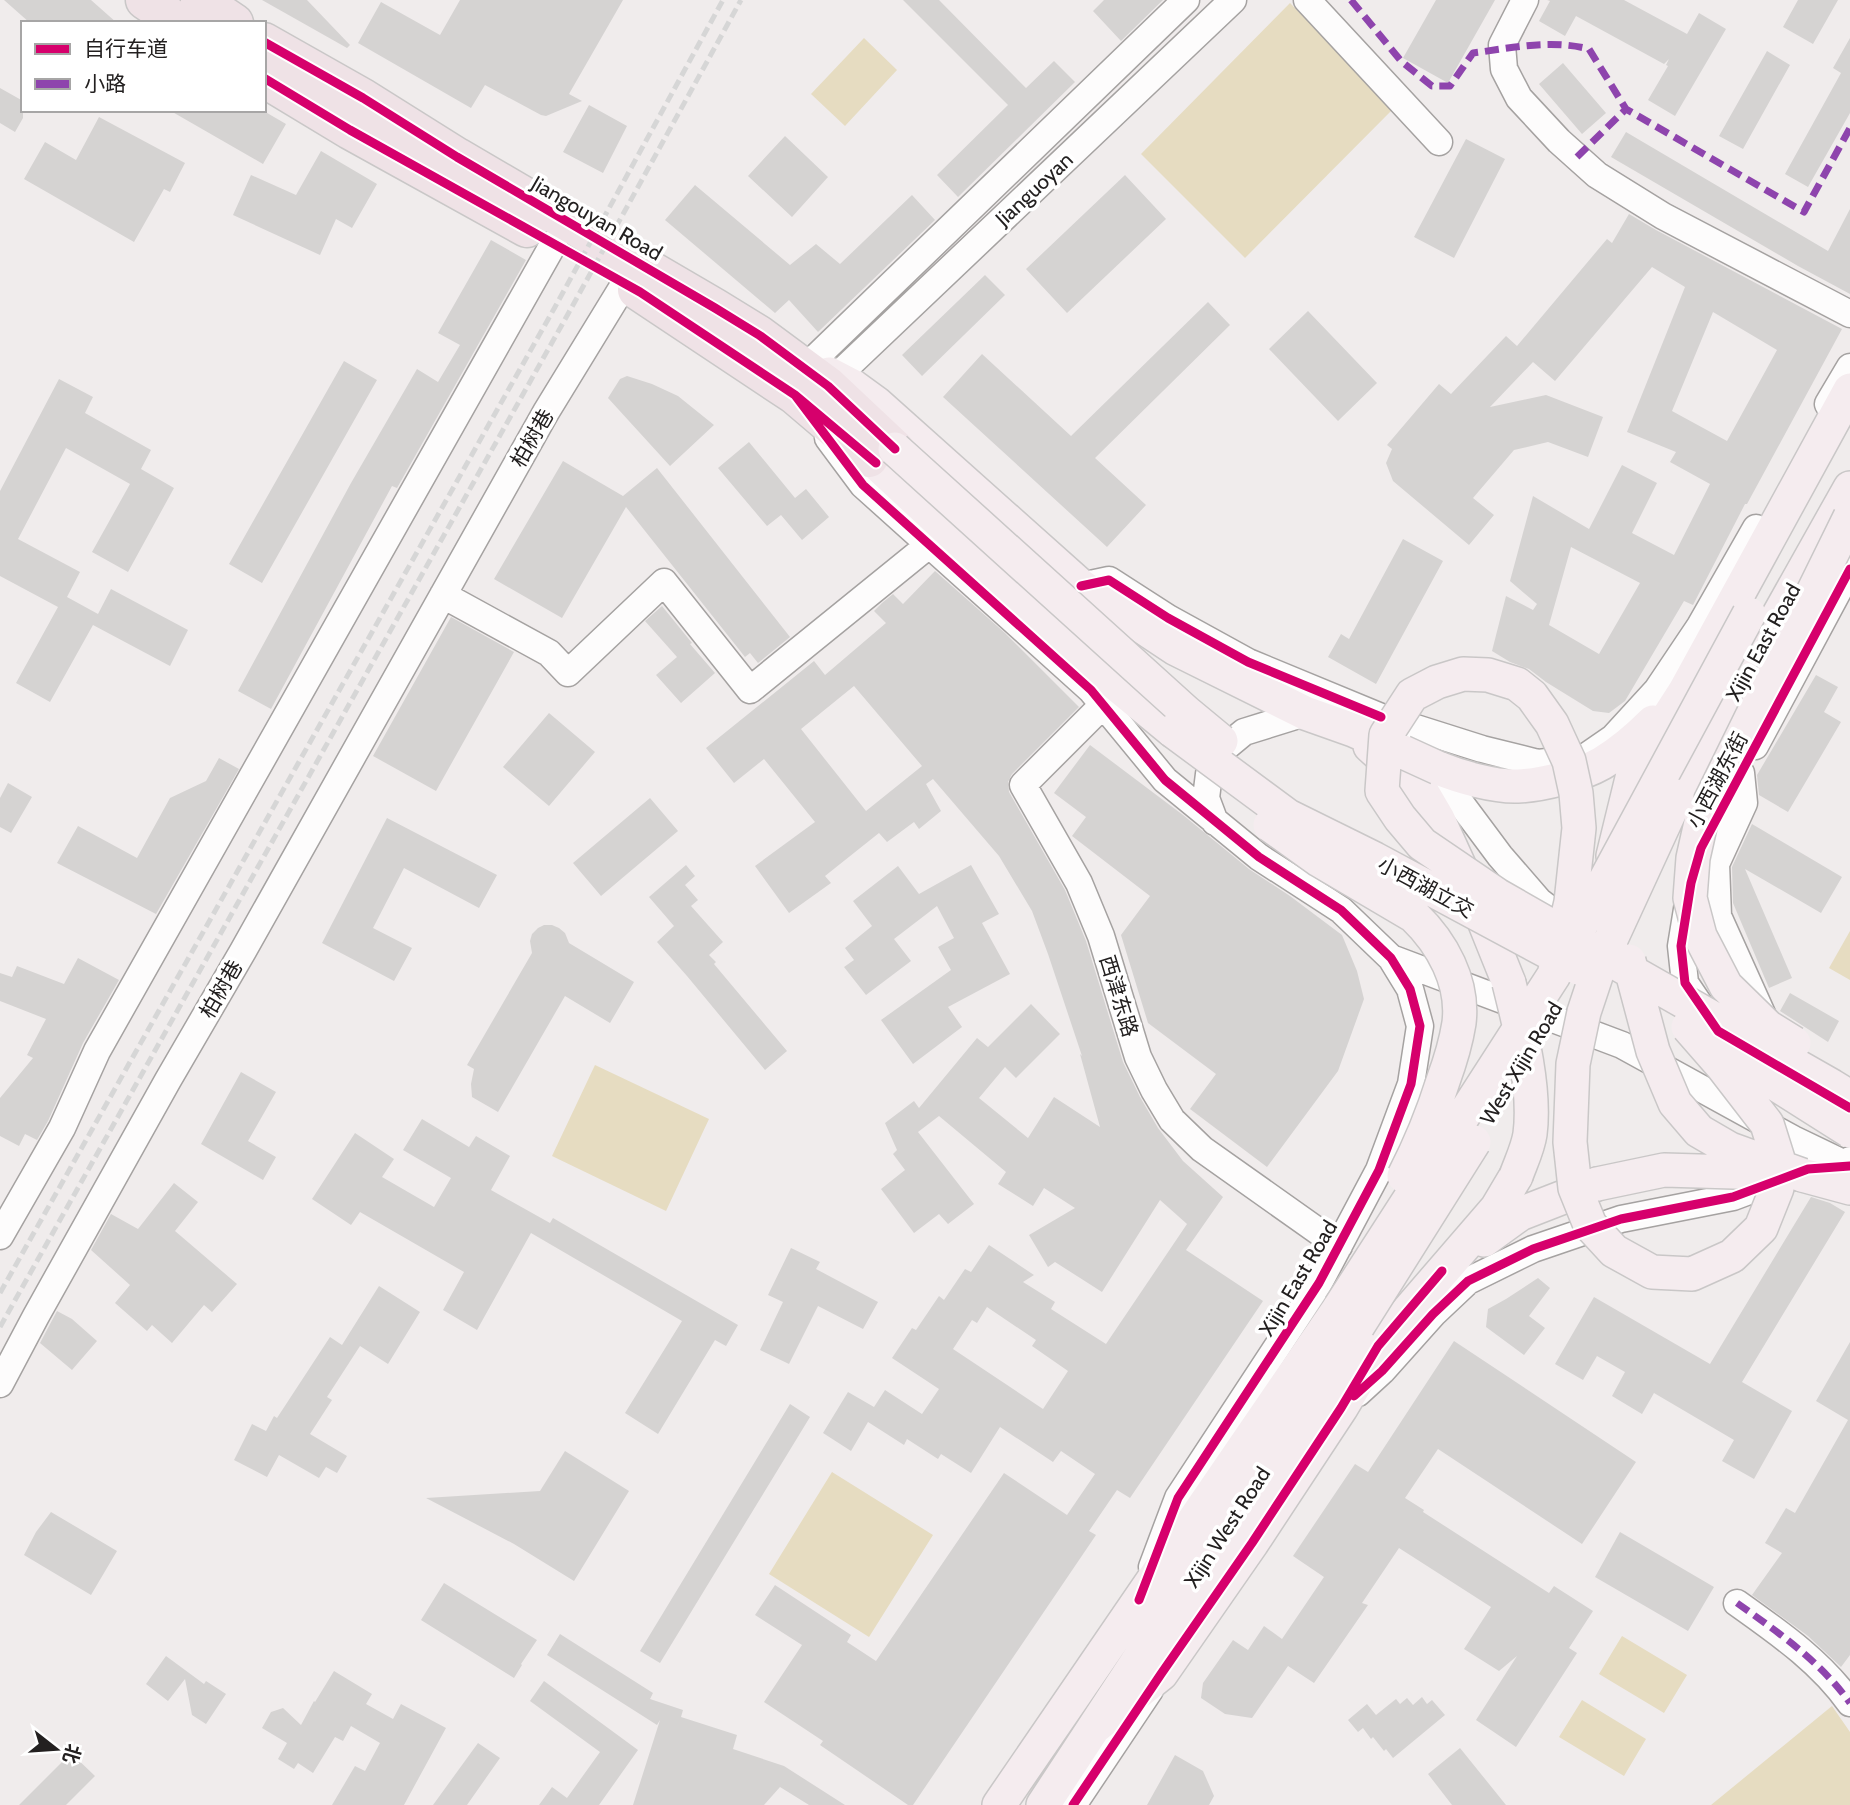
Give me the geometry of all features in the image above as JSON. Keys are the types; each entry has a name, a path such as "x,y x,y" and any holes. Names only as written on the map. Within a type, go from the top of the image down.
{"highway":[{"path":"145,0 176,21"},
{"path":"200,0 231,21"},
{"name":"Jiangouyan Road","path":"266,43 715,308 828,386 886,456"},
{"name":"Jiangouyan Road","path":"266,79 350,131 625,283 804,371 886,456"}],"main road":[{"path":"804,371 854,387 876,402 1080,586 1176,649 1305,713 1367,723 1403,752 1438,768 1484,782 1517,786 1557,780 1602,763 1644,732 1685,691"},
{"path":"1802,1175 1730,1149 1699,1130 1675,1104 1653,1051 1616,912 1612,857 1634,770 1685,691 1850,390"},
{"path":"1349,1317 1554,975 1749,614 1850,436"},
{"path":"886,456 1105,675 1173,731 1208,771 1253,813 1319,860 1414,916 1439,944 1448,962 1458,999 1459,1020 1448,1066 1422,1137 1354,1244 1245,1446"},
{"path":"886,456 1186,712 1264,775 1370,836 1497,895"},
{"path":"1848,501 1702,818 1693,858 1690,898 1700,936 1726,986 1768,1027 1850,1077"},
{"name":"Xijin East Road","path":"1677,796 1848,501"},
{"path":"1497,895 1422,844 1399,818 1382,791 1386,735 1412,695 1437,682 1463,674 1498,678 1517,684 1532,695 1552,724 1569,761 1576,793 1579,828 1571,902 1554,975"},
{"path":"1043,1805 1095,1727 1161,1674 1252,1543 1341,1408 1378,1346 1497,1208 1516,1176 1530,1136 1531,1107 1523,1040 1509,983 1438,819 1424,795 1367,723"},
{"name":"小西湖立交","path":"1173,731 1288,816 1703,1029 1850,1131"},
{"path":"1677,796 1601,961 1584,1012 1573,1064 1570,1142 1575,1188 1590,1225 1614,1251 1652,1272 1692,1274 1732,1256 1761,1228 1777,1188 1777,1159 1767,1124 1723,1067 1703,1029"},
{"name":"West Xijin Road","path":"1349,1317 1512,1082 1677,796"},
{"name":"小西湖立交","path":"1497,895 1850,1097"},
{"path":"1443,1271 1520,1214 1597,1184 1664,1170 1802,1175 1849,1170"},
{"name":"Xijin West Road","path":"1245,1446 1349,1317"},
{"name":"Xijin West Road","path":"1095,1727 1349,1317"},
{"name":"Xijin East Road","path":"999,1805 1245,1446"}],"street":[{"name":"Jianguoyan","path":"804,371 1186,0"},
{"name":"Jianguoyan","path":"804,371 1234,0"},
{"path":"1307,0 1439,142"},
{"path":"1525,0 1502,45 1504,69 1519,98 1559,141 1597,175 1663,216 1850,314"},
{"path":"0,1236 62,1128 97,1051 554,243"},
{"name":"柏树巷","path":"0,1384 161,1092 443,595 547,412 625,283"},
{"path":"1367,723 1538,763 1584,758 1613,738 1657,690 1700,626 1850,367"},
{"path":"804,371 863,485 1091,690 1165,780 1259,857 1341,910 1391,958 1622,1045 1849,1170"},
{"path":"443,595 549,653 568,673 664,582 750,690 930,544"},
{"name":"小西湖东街","path":"1850,569 1701,848 1691,883 1681,946 1685,983 1703,1029 1850,1108"},
{"path":"1080,586 1109,580 1168,618 1367,723 1462,805 1500,856 1539,901 1703,1029"},
{"path":"1685,691 1700,626"},
{"name":"西津东路","path":"1103,705 1023,785 1079,883 1101,936 1138,1057 1172,1120 1202,1149 1354,1244"},
{"path":"1215,822 1206,798 1209,774 1221,751 1237,738 1305,713"},
{"path":"1741,773 1744,803 1716,864 1718,916 1789,1074 1799,1125 1786,1159 1759,1187"},
{"name":"Xijin East Road","path":"1139,1600 1178,1498 1319,1283 1354,1244 1411,1084 1420,1026 1410,989 1391,958"},
{"path":"1341,1408 1382,1371 1433,1314 1468,1281 1533,1250 1621,1219 1733,1197 1808,1169 1849,1170"},
{"path":"1737,1603 1804,1652 1850,1703"},
{"path":"1073,1805 1161,1674"}],"shaded area":[{"path":"1290,3 1394,108 1245,258 1141,154"},
{"path":"864,38 897,70 845,126 811,94"},
{"path":"1850,931 1850,980 1829,968"},
{"path":"595,1065 709,1119 666,1211 552,1156"},
{"path":"832,1472 933,1535 869,1637 769,1574"},
{"path":"1622,1636 1687,1675 1664,1713 1599,1674"},
{"path":"1582,1700 1646,1739 1624,1776 1559,1737"},
{"path":"1832,1706 1850,1732 1850,1805 1711,1805"}],"building":[{"path":"4,0 91,0 115,21 28,21"},
{"path":"262,0 307,0 350,45 347,48"},
{"path":"460,0 623,0 569,94 582,101 546,116 485,85 471,108 358,43 381,2 440,35"},
{"path":"903,0 939,0 1026,88 1054,61 1075,82 958,197 937,175 1008,105"},
{"path":"1104,0 1163,0 1121,41 1093,11"},
{"path":"1436,0 1495,0 1448,83 1403,58"},
{"path":"1547,0 1624,0 1687,34 1699,13 1726,29 1675,116 1648,100 1668,66 1666,65 1669,59 1664,64 1576,16 1565,36 1539,21 1550,1"},
{"path":"1798,0 1838,0 1813,44 1783,27"},
{"path":"1850,38 1850,113 1808,187 1785,174 1841,73 1833,68"},
{"path":"1767,51 1790,65 1743,149 1719,136"},
{"path":"1563,63 1606,113 1582,134 1539,84"},
{"path":"0,88 21,100 23,118 15,132 0,123"},
{"path":"589,105 627,126 603,173 563,152"},
{"path":"172,112 265,112 286,124 263,164"},
{"path":"99,117 185,163 170,192 164,189 134,242 24,179 45,142 76,160"},
{"path":"1626,132 1828,251 1850,209 1850,294 1611,157"},
{"path":"785,136 828,177 792,217 748,176"},
{"path":"1466,139 1505,159 1454,258 1414,237"},
{"path":"321,151 377,184 352,228 336,219 320,255 233,215 251,175 296,195"},
{"path":"1125,175 1166,219 1067,313 1026,269"},
{"path":"695,185 790,265 816,244 840,264 912,195 935,220 818,332 789,300 775,313 665,220"},
{"path":"1629,214 1842,329 1745,504 1693,605 1684,601 1625,701 1609,713 1593,711 1529,669 1492,651 1506,596 1533,610 1537,604 1510,581 1533,496 1589,529 1622,465 1657,483 1632,533 1674,555 1710,484 1670,462 1676,452 1627,432 1685,287 1652,267 1555,381 1533,362 1490,407 1546,395 1603,417 1588,457 1548,442 1514,450 1473,498 1494,515 1469,545 1393,481 1386,463 1392,449 1387,445 1439,384 1451,394 1506,336 1517,346 1607,239 1612,243","holes":["1713,312 1777,350 1727,441 1672,411","1571,547 1640,583 1599,654 1549,625"]},
{"path":"491,240 526,260 397,488 392,486 271,709 238,691 351,483 417,369 438,382 460,345 438,333"},
{"path":"985,275 1005,295 922,376 902,355"},
{"path":"1208,302 1230,325 1095,458 1146,505 1107,547 943,397 982,354 1071,436"},
{"path":"1308,311 1377,383 1338,421 1269,349"},
{"path":"344,361 377,380 262,583 229,564"},
{"path":"627,376 678,396 714,425 670,466 608,398 620,379"},
{"path":"59,379 93,397 85,413 151,450 141,469 174,488 128,572 92,552 130,484 66,448 18,539 80,572 67,597 98,614 111,589 188,630 170,666 93,625 50,702 16,683 58,607 0,576 0,491"},
{"path":"749,442 795,498 806,489 829,517 802,540 781,515 767,526 718,468"},
{"path":"563,461 623,496 657,468 790,637 758,663 750,653 745,657 626,507 562,618 494,579"},
{"path":"1403,539 1443,561 1376,684 1328,657 1341,634 1349,639"},
{"path":"935,571 1005,633 1079,707 1012,774 1008,782 1009,792 1065,890 1086,941 1123,1062 1140,1097 1158,1128 1183,1161 1223,1197 1186,1250 1263,1301 1130,1498 1117,1490 1089,1531 1096,1535 913,1805 908,1805 820,1745 823,1741 764,1702 802,1645 755,1615 775,1585 851,1635 847,1642 876,1661 1004,1473 1067,1515 1095,1474 1061,1451 1053,1462 1000,1427 971,1473 941,1454 938,1459 907,1439 904,1445 868,1422 851,1451 823,1433 848,1392 874,1407 885,1390 922,1414 939,1389 892,1358 912,1328 916,1330 939,1296 944,1300 965,1269 971,1272 989,1245 1034,1275 1023,1282 1055,1302 1051,1309 1106,1344 1187,1224 1160,1200 1102,1292 1055,1262 1048,1267 1029,1235 1075,1208 1044,1188 1033,1206 998,1184 1006,1172 939,1116 918,1132 974,1204 948,1224 939,1214 914,1233 881,1189 905,1170 893,1154 897,1150 885,1123 914,1101 919,1108 977,1038 988,1047 1031,1004 1060,1034 1016,1078 1005,1067 979,1098 1028,1138 1054,1097 1100,1127 1080,1054 1082,1056 1032,911 999,856 933,779 926,784 941,811 919,829 914,822 887,842 879,833 825,876 831,883 789,913 755,866 815,822 764,759 734,783 706,748 814,661 825,675 886,623 874,611 893,594 903,604","holes":["854,686 922,766 866,811 801,729","987,1307 1036,1340 1032,1346 1068,1371 1043,1409 953,1349 972,1320 977,1323"]},
{"path":"662,606 715,673 681,703 656,675 677,657 645,621"},
{"path":"451,617 514,652 436,791 373,756"},
{"path":"1816,675 1838,687 1824,712 1841,722 1788,812 1759,795 1757,775"},
{"path":"549,713 595,752 549,806 503,767"},
{"path":"1090,745 1249,869 1342,935 1357,971 1364,999 1338,1071 1267,1167 1190,1109 1216,1074 1148,1023 1121,935 1150,896 1072,836 1086,817 1054,793"},
{"path":"219,758 239,769 156,914 57,863 78,826 137,858 170,798 206,781"},
{"path":"8,783 32,797 11,833 0,827 0,798"},
{"path":"650,798 678,831 601,896 573,863"},
{"path":"387,818 497,875 479,908 404,868 373,928 412,948 394,981 322,943"},
{"path":"1752,824 1842,877 1821,913 1745,869 1792,978 1769,988 1733,903 1732,867"},
{"path":"686,865 695,876 685,885 698,900 691,906 723,942 709,955 787,1051 765,1070 657,942 674,926 649,897"},
{"path":"971,865 999,914 982,923 1010,974 948,1007 962,1027 913,1064 881,1020 951,970 938,947 954,938 937,906 894,939 911,961 866,995 844,967 854,960 845,948 872,926 853,901 898,866 919,894"},
{"path":"544,925 559,928 565,933 569,943 634,982 610,1023 565,996 498,1112 472,1097 474,1069 467,1065 532,953 532,934"},
{"path":"78,958 119,980 83,1043 37,1140 25,1134 19,1146 0,1136 0,1098 33,1058 27,1055 46,1019 0,1001 0,973 12,977 17,966 64,984"},
{"path":"1790,993 1839,1021 1828,1042 1780,1011"},
{"path":"241,1072 276,1092 248,1141 276,1157 263,1180 201,1144"},
{"path":"422,1119 469,1147 476,1136 510,1156 491,1190 550,1223 553,1218 738,1325 726,1346 715,1340 658,1434 625,1413 682,1321 531,1233 477,1330 443,1310 464,1272 360,1212 351,1225 312,1199 355,1133 394,1159 382,1177 434,1207 451,1178 403,1150"},
{"path":"174,1183 198,1202 175,1231 237,1284 212,1312 204,1305 172,1343 152,1325 147,1331 115,1303 130,1285 91,1250 111,1214 138,1229"},
{"path":"1811,1197 1830,1203 1845,1212 1742,1382 1792,1411 1754,1479 1722,1461 1734,1440 1654,1393 1642,1414 1612,1396 1625,1372 1597,1356 1583,1380 1555,1364 1594,1297 1710,1364"},
{"path":"791,1248 820,1262 816,1269 878,1302 863,1329 818,1306 789,1364 760,1350 783,1302 768,1295"},
{"path":"1538,1278 1550,1288 1529,1316 1545,1328 1524,1355 1486,1327 1488,1309"},
{"path":"379,1286 420,1312 388,1364 360,1346 327,1397 332,1400 310,1434 347,1456 337,1473 326,1467 319,1478 279,1455 267,1477 234,1460 252,1424 266,1431 274,1416 277,1418 330,1337 342,1345"},
{"path":"57,1311 72,1319 97,1341 72,1370 40,1343"},
{"path":"1454,1341 1636,1462 1582,1544 1438,1449 1405,1498 1549,1593 1554,1586 1593,1611 1569,1648 1577,1653 1516,1747 1476,1720 1517,1656 1499,1671 1464,1649 1491,1607 1399,1548 1362,1603 1368,1605 1314,1683 1288,1666 1252,1718 1225,1714 1201,1698 1203,1683 1233,1640 1248,1650 1264,1626 1282,1639 1324,1577 1293,1556 1355,1464 1368,1472"},
{"path":"1850,1342 1850,1655 1841,1667 1808,1636 1752,1595 1782,1553 1765,1543 1786,1508 1795,1513 1848,1420 1816,1401"},
{"path":"790,1404 810,1417 660,1663 640,1651"},
{"path":"565,1451 629,1491 574,1581 514,1544 426,1498 540,1491"},
{"path":"51,1512 117,1551 91,1595 24,1555"},
{"path":"1620,1532 1714,1587 1688,1631 1595,1577"},
{"path":"444,1583 537,1640 514,1678 421,1620"},
{"path":"560,1634 653,1693 650,1699 683,1710 681,1717 737,1735 733,1749 784,1766 845,1805 809,1805 780,1787 764,1805 633,1805 660,1720 657,1725 547,1655"},
{"path":"166,1656 204,1684 206,1681 226,1694 206,1724 192,1715 185,1679 168,1701 146,1684"},
{"path":"334,1671 372,1694 366,1704 393,1719 401,1704 446,1728 404,1805 332,1805 355,1766 365,1771 380,1743 351,1726 343,1741 335,1737 313,1773 298,1763 294,1769 278,1759 287,1743 262,1728 271,1712 283,1708 301,1725"},
{"path":"544,1681 638,1750 599,1805 539,1805 552,1787 567,1798 600,1752 530,1701"},
{"path":"1422,1697 1427,1704 1432,1700 1445,1715 1393,1758 1373,1737 1371,1739 1363,1728 1358,1732 1348,1720 1367,1704 1376,1715 1396,1699 1400,1704 1407,1698 1413,1705"},
{"path":"478,1743 500,1758 467,1805 433,1805"},
{"path":"1460,1748 1506,1805 1452,1805 1428,1774"},
{"path":"71,1753 95,1776 66,1805 19,1805"},
{"path":"1175,1755 1203,1771 1214,1796 1209,1805 1147,1805"}],"railway":[{"path":"0,1293 555,307 723,0"},
{"path":"0,1327 741,0"}],"marked path":[{"path":"1351,0 1401,61 1432,86 1450,86 1473,53 1545,45 1589,49 1626,109 1804,212 1850,128"},
{"path":"1577,157 1626,109"},
{"path":"1737,1603 1812,1661 1850,1703"}],"cycle path":[{"path":"266,43 363,98 457,157 759,335 828,386 895,449"},
{"path":"266,79 350,130 640,292 795,395 876,463"},
{"path":"795,395 863,485 1091,690 1165,780 1259,857 1341,910 1391,958 1410,989 1420,1026 1411,1084 1379,1170 1319,1283 1178,1498 1139,1600"},
{"path":"1850,569 1701,848 1691,883 1681,946 1685,983 1718,1031 1850,1108"},
{"path":"1081,586 1109,580 1168,618 1248,662 1381,717"},
{"path":"1354,1396 1382,1371 1433,1314 1468,1281 1533,1249 1621,1219 1733,1197 1808,1169 1850,1166"},
{"path":"1073,1805 1252,1543 1341,1408 1378,1346 1442,1271"}]}
